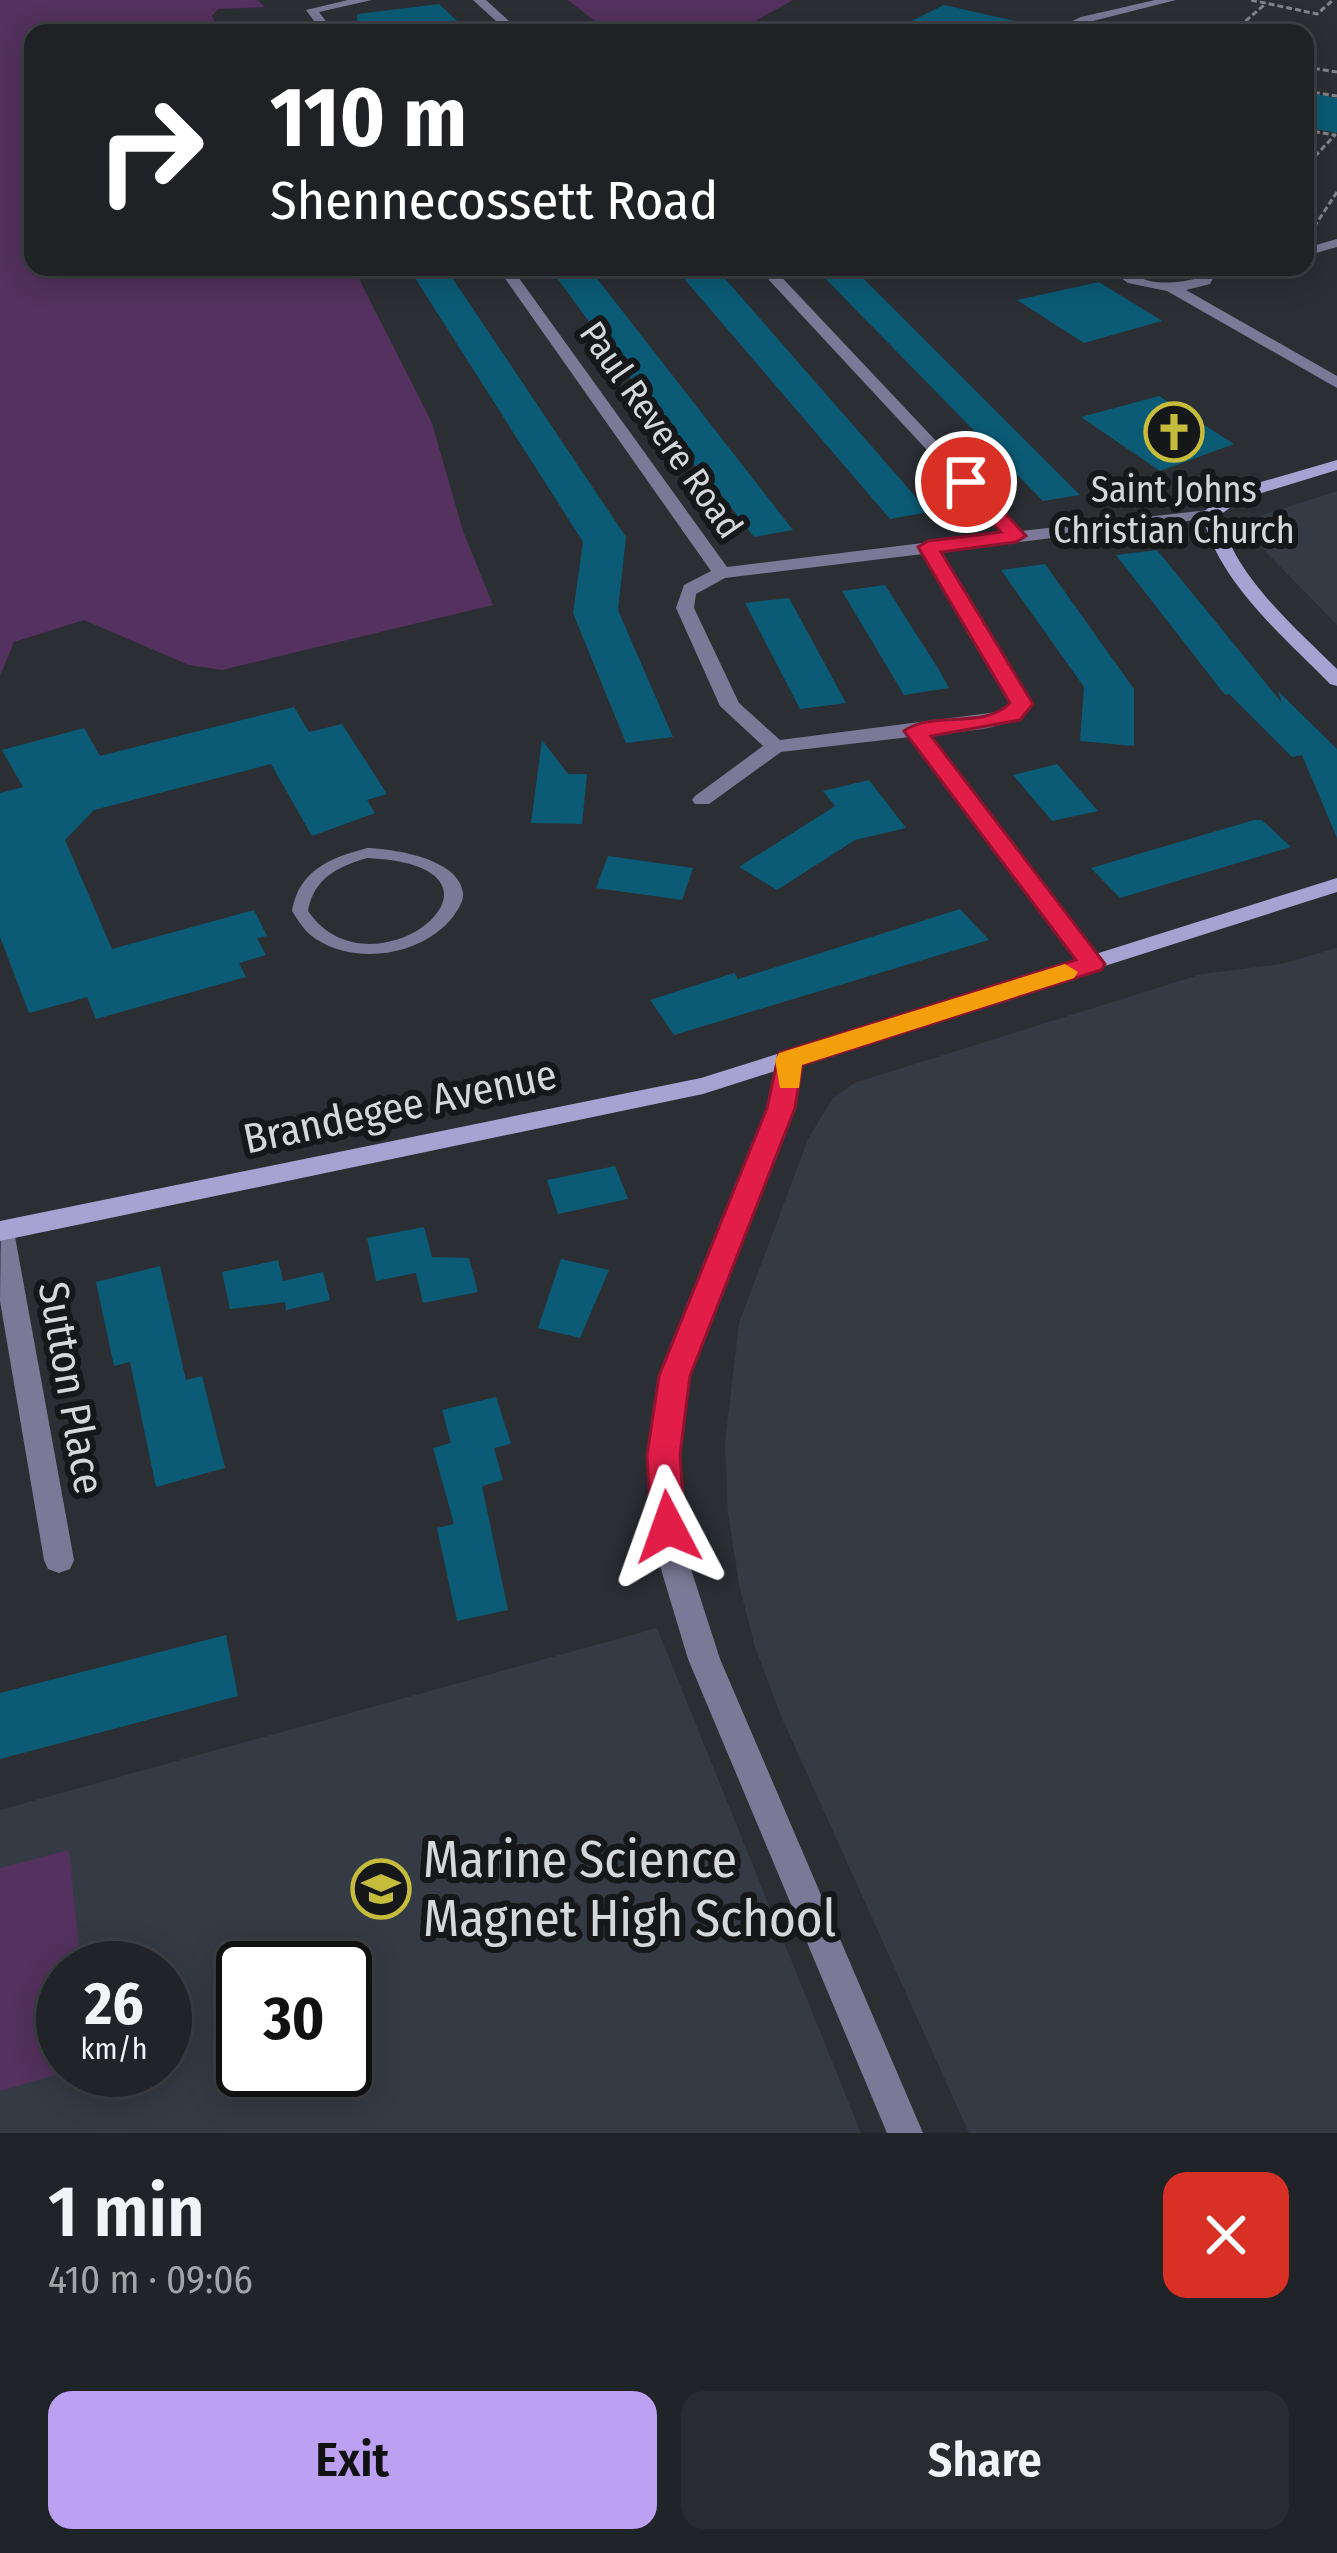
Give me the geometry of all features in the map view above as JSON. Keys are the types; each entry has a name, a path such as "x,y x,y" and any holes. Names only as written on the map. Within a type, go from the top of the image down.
{"street":[{"path":"322,24 311,10 366,0"},
{"path":"479,0 506,24"},
{"path":"1077,24 1170,0"},
{"name":"Paul Revere Road","path":"510,276 722,573"},
{"path":"772,276 1016,536"},
{"path":"1125,276 1172,288 1337,382"},
{"path":"1172,288 1208,276"},
{"path":"775,747 730,706 685,608 689,586 722,573 1211,513 1236,495 1337,465"},
{"path":"1211,513 1218,539 1238,568 1274,615 1337,680"},
{"path":"702,800 775,747 992,721 1012,715 1022,704 928,547"},
{"path":"916,731 1092,964"},
{"name":"Brandegee Avenue","path":"0,1231 703,1086 1337,885"},
{"path":"801,1056 674,1376 663,1492 675,1566 704,1659 905,2133"},
{"name":"Sutton Place","path":"0,1231 59,1560"}],"lane":[{"path":"367,853 391,853 433,865 447,878 453,893 450,910 418,938 367,948 321,937 306,925 299,911 301,896 324,868 367,853"}],"path":[{"path":"1251,0 1317,14 1333,0"},
{"path":"1242,24 1264,5"},
{"path":"1314,92 1337,96"},
{"path":"1314,132 1335,135 1314,157"},
{"path":"1314,227 1337,192"}],"shaded area":[{"path":"0,0 258,0 265,7 218,9 212,16 216,24 24,24 24,276 358,276 432,423 463,531 493,605 222,670 189,665 84,620 14,642 0,676"},
{"path":"568,0 793,0 750,24 599,24"},
{"path":"1337,491 1337,625 1238,523"},
{"path":"1337,948 1337,2133 969,2133 782,1718 755,1647 728,1513 725,1442 739,1323 808,1139 833,1098 854,1083 1202,974 1281,964"},
{"name":"Marine Science Magnet High School","path":"657,1628 861,2133 0,2133 0,1810"},
{"path":"69,1850 78,1941 36,1941 36,2080 0,2091 0,1868"}],"building":[{"path":"439,4 460,24 358,24 357,14"},
{"path":"944,5 1015,21 1015,24 905,24"},
{"path":"1314,94 1337,98 1337,133 1314,129"},
{"path":"414,276 451,276 626,537 618,610 673,737 626,743 573,613 583,542"},
{"path":"556,276 595,276 793,530 754,537 716,488 711,488"},
{"path":"682,276 723,276 929,512 890,519"},
{"path":"823,276 861,276 1080,495 1043,501"},
{"path":"1099,282 1162,321 1084,343 1017,300"},
{"name":"Saint Johns Christian Church","path":"1159,396 1234,444 1160,471 1081,417"},
{"path":"1157,550 1282,703 1278,691 1337,749 1337,838 1302,755 1292,757 1225,695 1116,555"},
{"path":"1045,564 1134,689 1134,746 1080,741 1084,687 1001,570"},
{"path":"885,585 949,688 904,695 842,591"},
{"path":"789,598 846,703 800,709 745,603"},
{"path":"294,707 309,732 342,724 387,794 367,800 375,813 312,836 271,764 94,810 65,840 112,949 254,910 267,936 257,938 266,955 239,963 246,977 96,1019 87,997 29,1013 0,937 0,793 23,787 2,750 84,728 100,756"},
{"path":"542,740 568,774 587,774 582,824 531,823"},
{"path":"1057,764 1098,811 1052,821 1013,775"},
{"path":"869,780 906,828 855,840 777,890 739,867 835,806 823,791"},
{"path":"1262,820 1291,847 1120,898 1091,868"},
{"path":"608,856 693,868 682,900 596,888"},
{"path":"960,909 989,940 674,1035 650,1000 734,973 738,979"},
{"path":"615,1166 628,1199 558,1214 547,1180"},
{"path":"424,1227 432,1257 469,1258 478,1292 423,1303 416,1273 376,1281 367,1238"},
{"path":"561,1259 609,1270 580,1338 538,1328"},
{"path":"278,1260 283,1281 323,1272 330,1300 286,1310 285,1302 230,1309 222,1272"},
{"path":"160,1266 186,1380 202,1376 225,1468 156,1487 130,1362 114,1366 96,1282"},
{"path":"496,1397 511,1444 494,1448 503,1480 482,1486 508,1610 457,1621 437,1528 454,1524 433,1448 451,1443 442,1410"},
{"path":"226,1635 238,1696 0,1759 0,1693"}],"slow traffic":[{"path":"789,1081 788,1060 1065,972"}],"place":[{"name":"Saint Johns Christian Church","path":"1174,432"},
{"name":"Marine Science Magnet High School","path":"381,1889"}],"route":[{"path":"668,1527 664,1455 674,1376 781,1108 790,1080 788,1060 1092,964 916,731 992,721 1012,715 1022,704 928,547 1016,536 966,482"}]}
